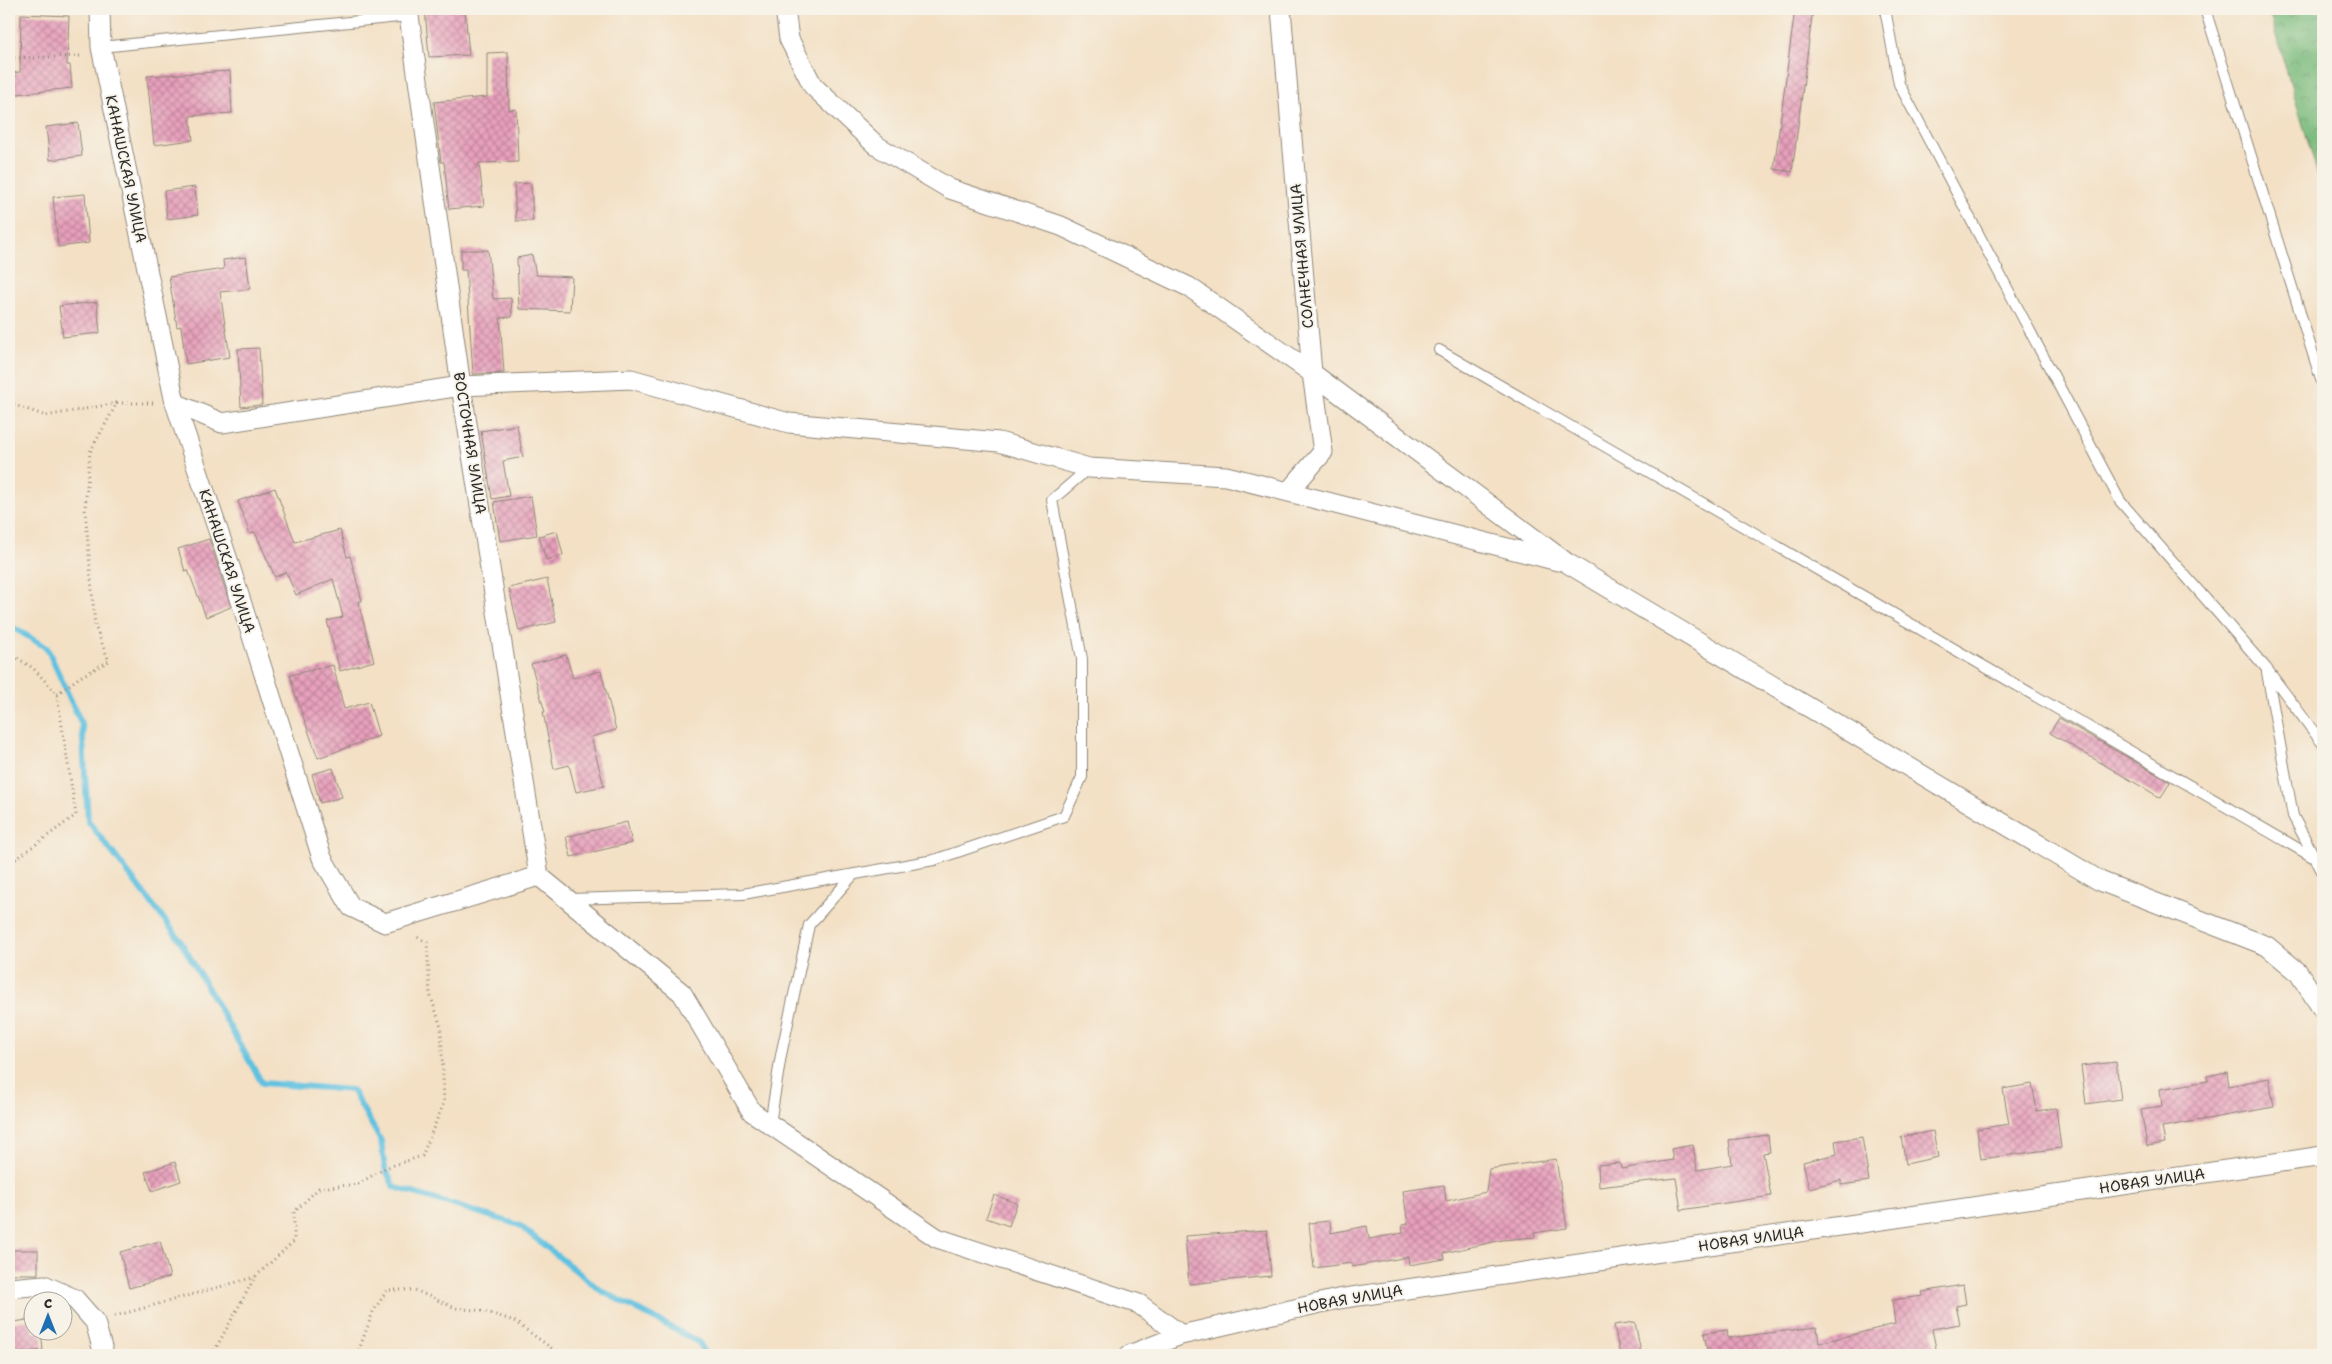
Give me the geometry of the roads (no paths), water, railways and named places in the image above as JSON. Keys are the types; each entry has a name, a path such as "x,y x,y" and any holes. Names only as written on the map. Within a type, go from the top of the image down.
{"street":[{"name":"КАНАШСКАЯ УЛИЦА","path":"100,9 102,51 175,403 227,557 322,858 351,907 385,923 540,876"},
{"path":"785,9 788,39 813,86 877,146 950,189 1061,226 1188,287 1312,373 1567,563 2100,881 2268,946 2298,972 2323,1004"},
{"name":"СОЛНЕЧНАЯ УЛИЦА","path":"1281,9 1312,373 1323,452 1290,490"},
{"name":"ВОСТОЧНАЯ УЛИЦА","path":"409,12 461,386 540,876"},
{"path":"175,403 222,423 461,386 631,379 789,423 999,442 1089,468 1226,476 1290,490 1567,563"},
{"path":"540,876 682,993 752,1112 937,1238 1139,1304 1181,1335"},
{"name":"НОВАЯ УЛИЦА","path":"1129,1355 1181,1335 1338,1299 2323,1156"},
{"path":"9,1288 44,1285 75,1299 95,1322 104,1355"}],"lane":[{"path":"1886,9 1900,84 2120,501 2266,668 2323,744"},
{"path":"2205,9 2323,386"},
{"path":"102,51 409,12"},
{"path":"1439,350 2323,863"},
{"path":"568,899 744,894 934,860 1064,816 1082,777 1082,658 1052,500 1089,468"},
{"path":"2266,668 2293,816 2313,858 2323,874"},
{"path":"770,1124 783,1046 809,925 854,874"}],"waterway":[{"path":"9,625 47,648 82,725 88,821 180,940 262,1083 352,1090 381,1141 385,1168 394,1187 519,1225 600,1290 699,1342 705,1355"}]}
